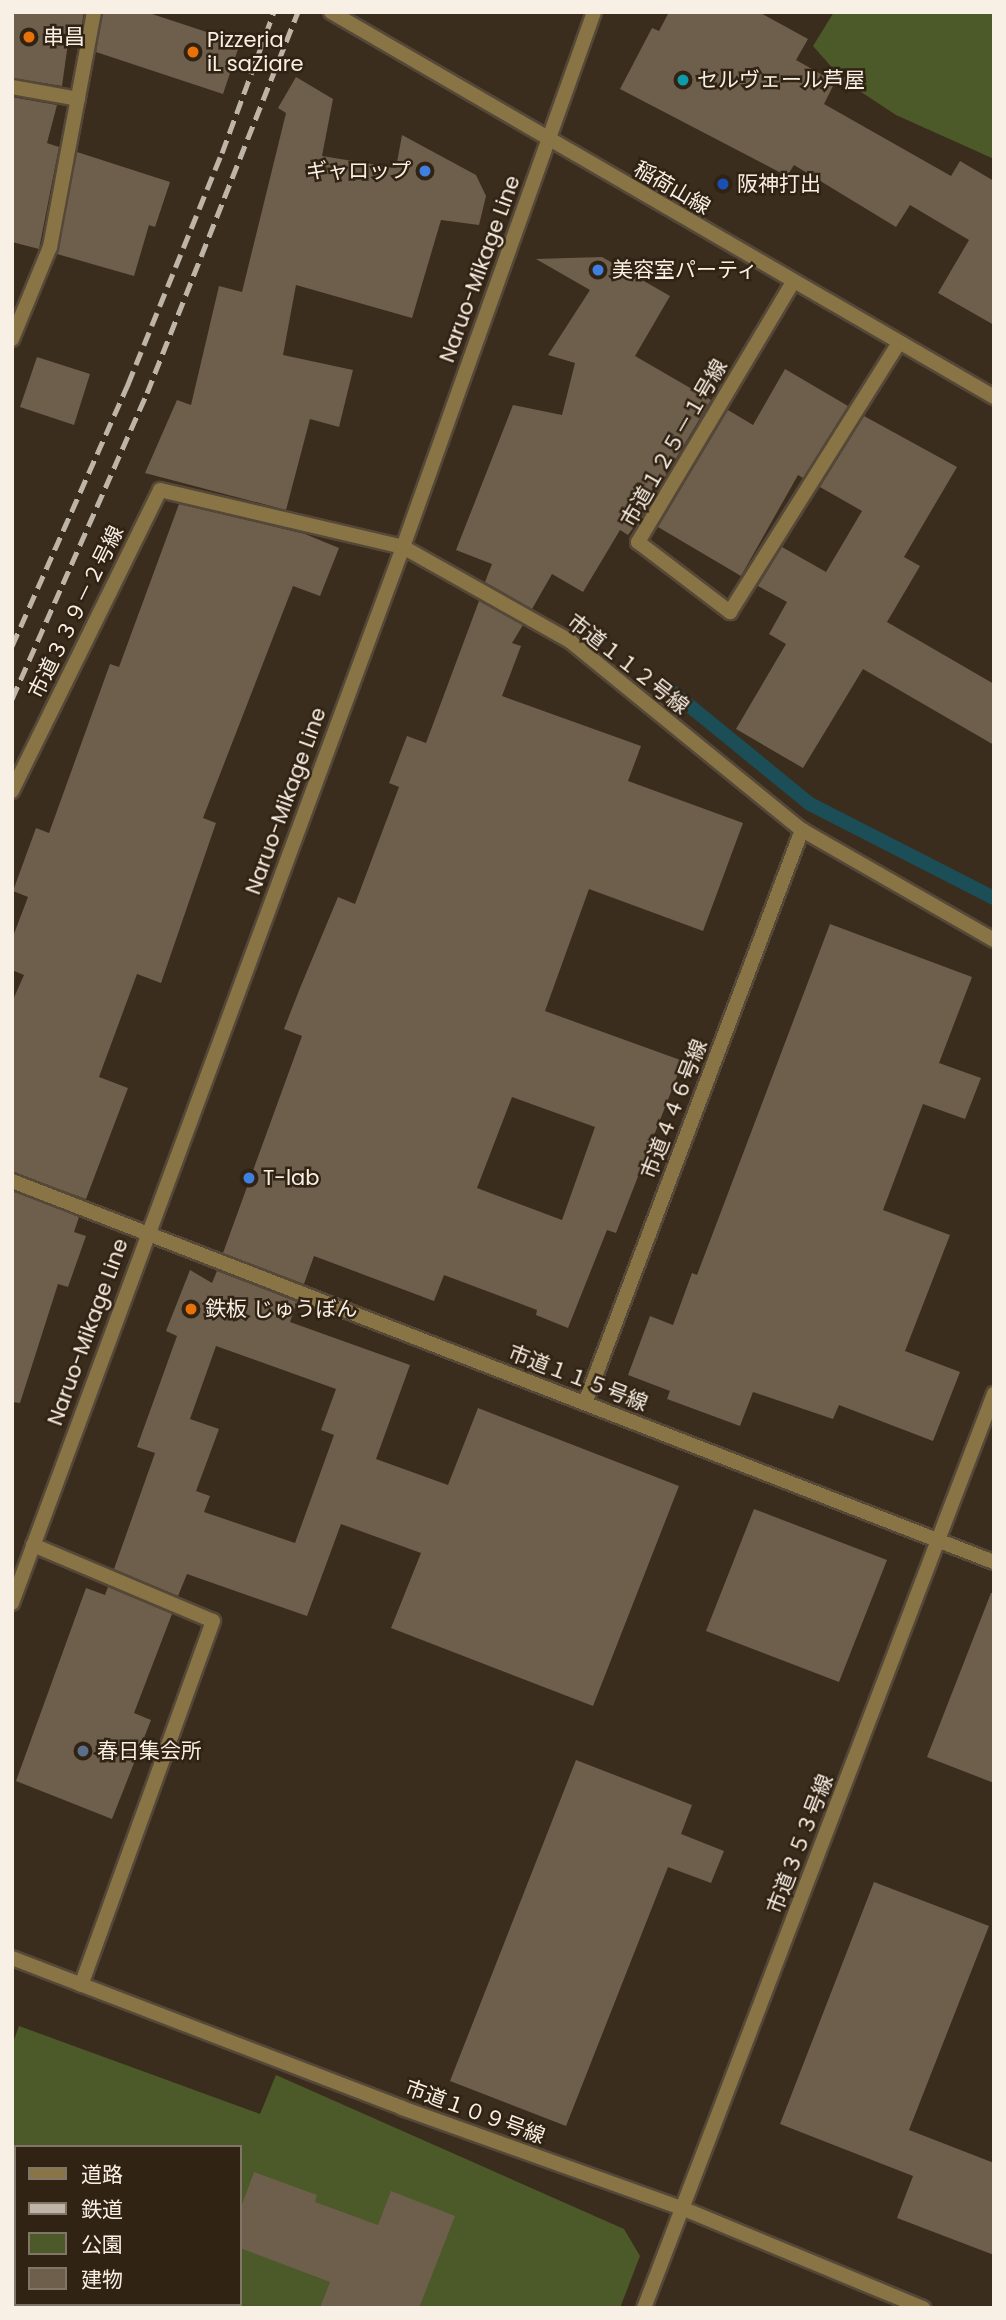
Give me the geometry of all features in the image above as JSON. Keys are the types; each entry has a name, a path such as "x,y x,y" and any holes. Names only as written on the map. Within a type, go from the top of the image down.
{"street":[{"path":"12,339 50,247 94,12"},
{"name":"稲荷山線","path":"331,12 548,141 994,397"},
{"name":"Naruo-Mikage Line","path":"12,1603 146,1234 403,547 594,12"},
{"path":"12,87 78,99"},
{"name":"市道１２５－１号線","path":"793,282 638,542 730,612 899,343"},
{"name":"市道１１２号線","path":"160,490 403,547 570,641 802,830 994,940"},
{"name":"市道３３９－２号線","path":"12,791 160,490"},
{"name":"市道４４６号線","path":"585,1403 802,830"},
{"name":"市道１１５号線","path":"12,1181 994,1562"},
{"name":"市道３５３号線","path":"644,2308 994,1394"},
{"path":"33,1545 213,1621 81,1985"},
{"name":"市道１０９号線","path":"12,1958 684,2209 923,2308"}],"green space":[{"path":"834,12 994,12 994,159 896,115 843,80 813,46"},
{"path":"19,2026 260,2114 276,2075 624,2229 640,2256 620,2308 12,2308 12,2045"}],"building":[{"path":"12,12 84,12 78,46 68,43 62,86 12,78"},
{"path":"103,12 146,12 240,43 223,94 96,52"},
{"path":"669,12 759,12 808,39 796,60 835,82 824,104 951,176 960,161 994,181 994,325 938,293 969,240 910,205 896,227 794,165 787,176 620,89 652,28 659,31"},
{"path":"296,77 333,99 322,156 396,168 402,135 476,175 486,196 479,225 441,220 412,318 296,285 283,355 353,370 339,427 310,419 286,510 145,473 177,400 191,405 219,286 242,292 286,113 278,108"},
{"path":"12,97 57,105 47,143 59,147 39,249 12,242"},
{"path":"77,152 170,182 155,227 149,225 134,276 57,254"},
{"path":"602,257 670,296 635,356 711,400 641,517 628,535 620,530 583,592 552,574 532,609 485,582 492,564 456,550 513,405 562,415 575,363 548,355 590,290 536,259"},
{"path":"37,357 90,374 74,425 20,407"},
{"path":"785,369 848,406 803,478 798,475 741,576 658,527 728,410 753,425"},
{"path":"864,416 957,467 904,557 920,566 887,622 994,684 994,745 863,669 803,768 736,729 786,644 769,634 787,602 758,586 782,547 826,572 862,511 820,487"},
{"path":"179,504 305,534 339,548 320,596 293,586 203,818 216,823 161,983 137,974 99,1077 128,1088 86,1199 12,1172 12,1002 24,975 12,970 12,939 28,897 13,891 36,828 49,833 110,664 119,667"},
{"path":"479,601 523,625 512,643 521,646 502,696 641,746 628,781 743,823 703,931 589,889 545,1011 683,1061 616,1233 607,1230 568,1328 536,1315 537,1310 444,1275 434,1301 314,1256 304,1284 223,1253 302,1036 284,1029 300,988 338,897 355,904 399,787 389,783 407,736 426,743","holes":["512,1097 595,1127 562,1220 477,1188"]},
{"path":"830,924 972,977 939,1063 981,1078 965,1119 923,1104 883,1210 950,1235 905,1351 960,1372 933,1441 839,1405 833,1419 753,1392 740,1426 667,1399 670,1391 628,1375 650,1316 673,1325 692,1273 697,1275"},
{"path":"12,1191 79,1217 74,1232 86,1236 68,1287 58,1284 20,1403 12,1402"},
{"path":"190,1270 212,1283 217,1271 297,1302 290,1322 410,1365 376,1459 448,1485 478,1408 679,1486 593,1706 391,1628 421,1553 341,1524 307,1616 187,1574 178,1596 114,1569 155,1453 137,1447 177,1336 166,1331","holes":["216,1346 336,1389 321,1430 334,1435 295,1543 204,1512 210,1496 196,1491 219,1429 190,1419"]},
{"path":"754,1509 887,1560 839,1682 706,1631"},
{"name":"春日集会所","path":"108,1587 172,1614 134,1713 151,1720 112,1819 16,1781 86,1588 105,1595"},
{"path":"991,1593 994,1593 994,1783 927,1757"},
{"path":"576,1760 692,1805 681,1834 724,1851 711,1883 668,1867 566,2126 450,2081"},
{"path":"874,1882 989,1926 909,2130 994,2163 994,2255 897,2218 913,2176 780,2124"},
{"path":"254,2172 317,2195 315,2202 378,2225 391,2191 455,2216 419,2308 320,2308 330,2282 242,2249 242,2205"}],"waterway":[{"path":"664,685 810,804 994,898"}],"railway":[{"path":"12,646 128,384 222,153 274,12"},
{"path":"12,699 147,393 298,12"}],"place":[{"name":"串昌","path":"29,37"},
{"name":"Pizzeria iL saZiare","path":"193,52"},
{"name":"セルヴェール芦屋","path":"683,80"},
{"name":"ギャロップ","path":"425,171"},
{"name":"阪神打出","path":"723,184"},
{"name":"美容室パーティ","path":"598,270"},
{"name":"T-lab","path":"249,1178"},
{"name":"鉄板 じゅうぼん","path":"191,1309"},
{"name":"春日集会所","path":"83,1751"}]}
